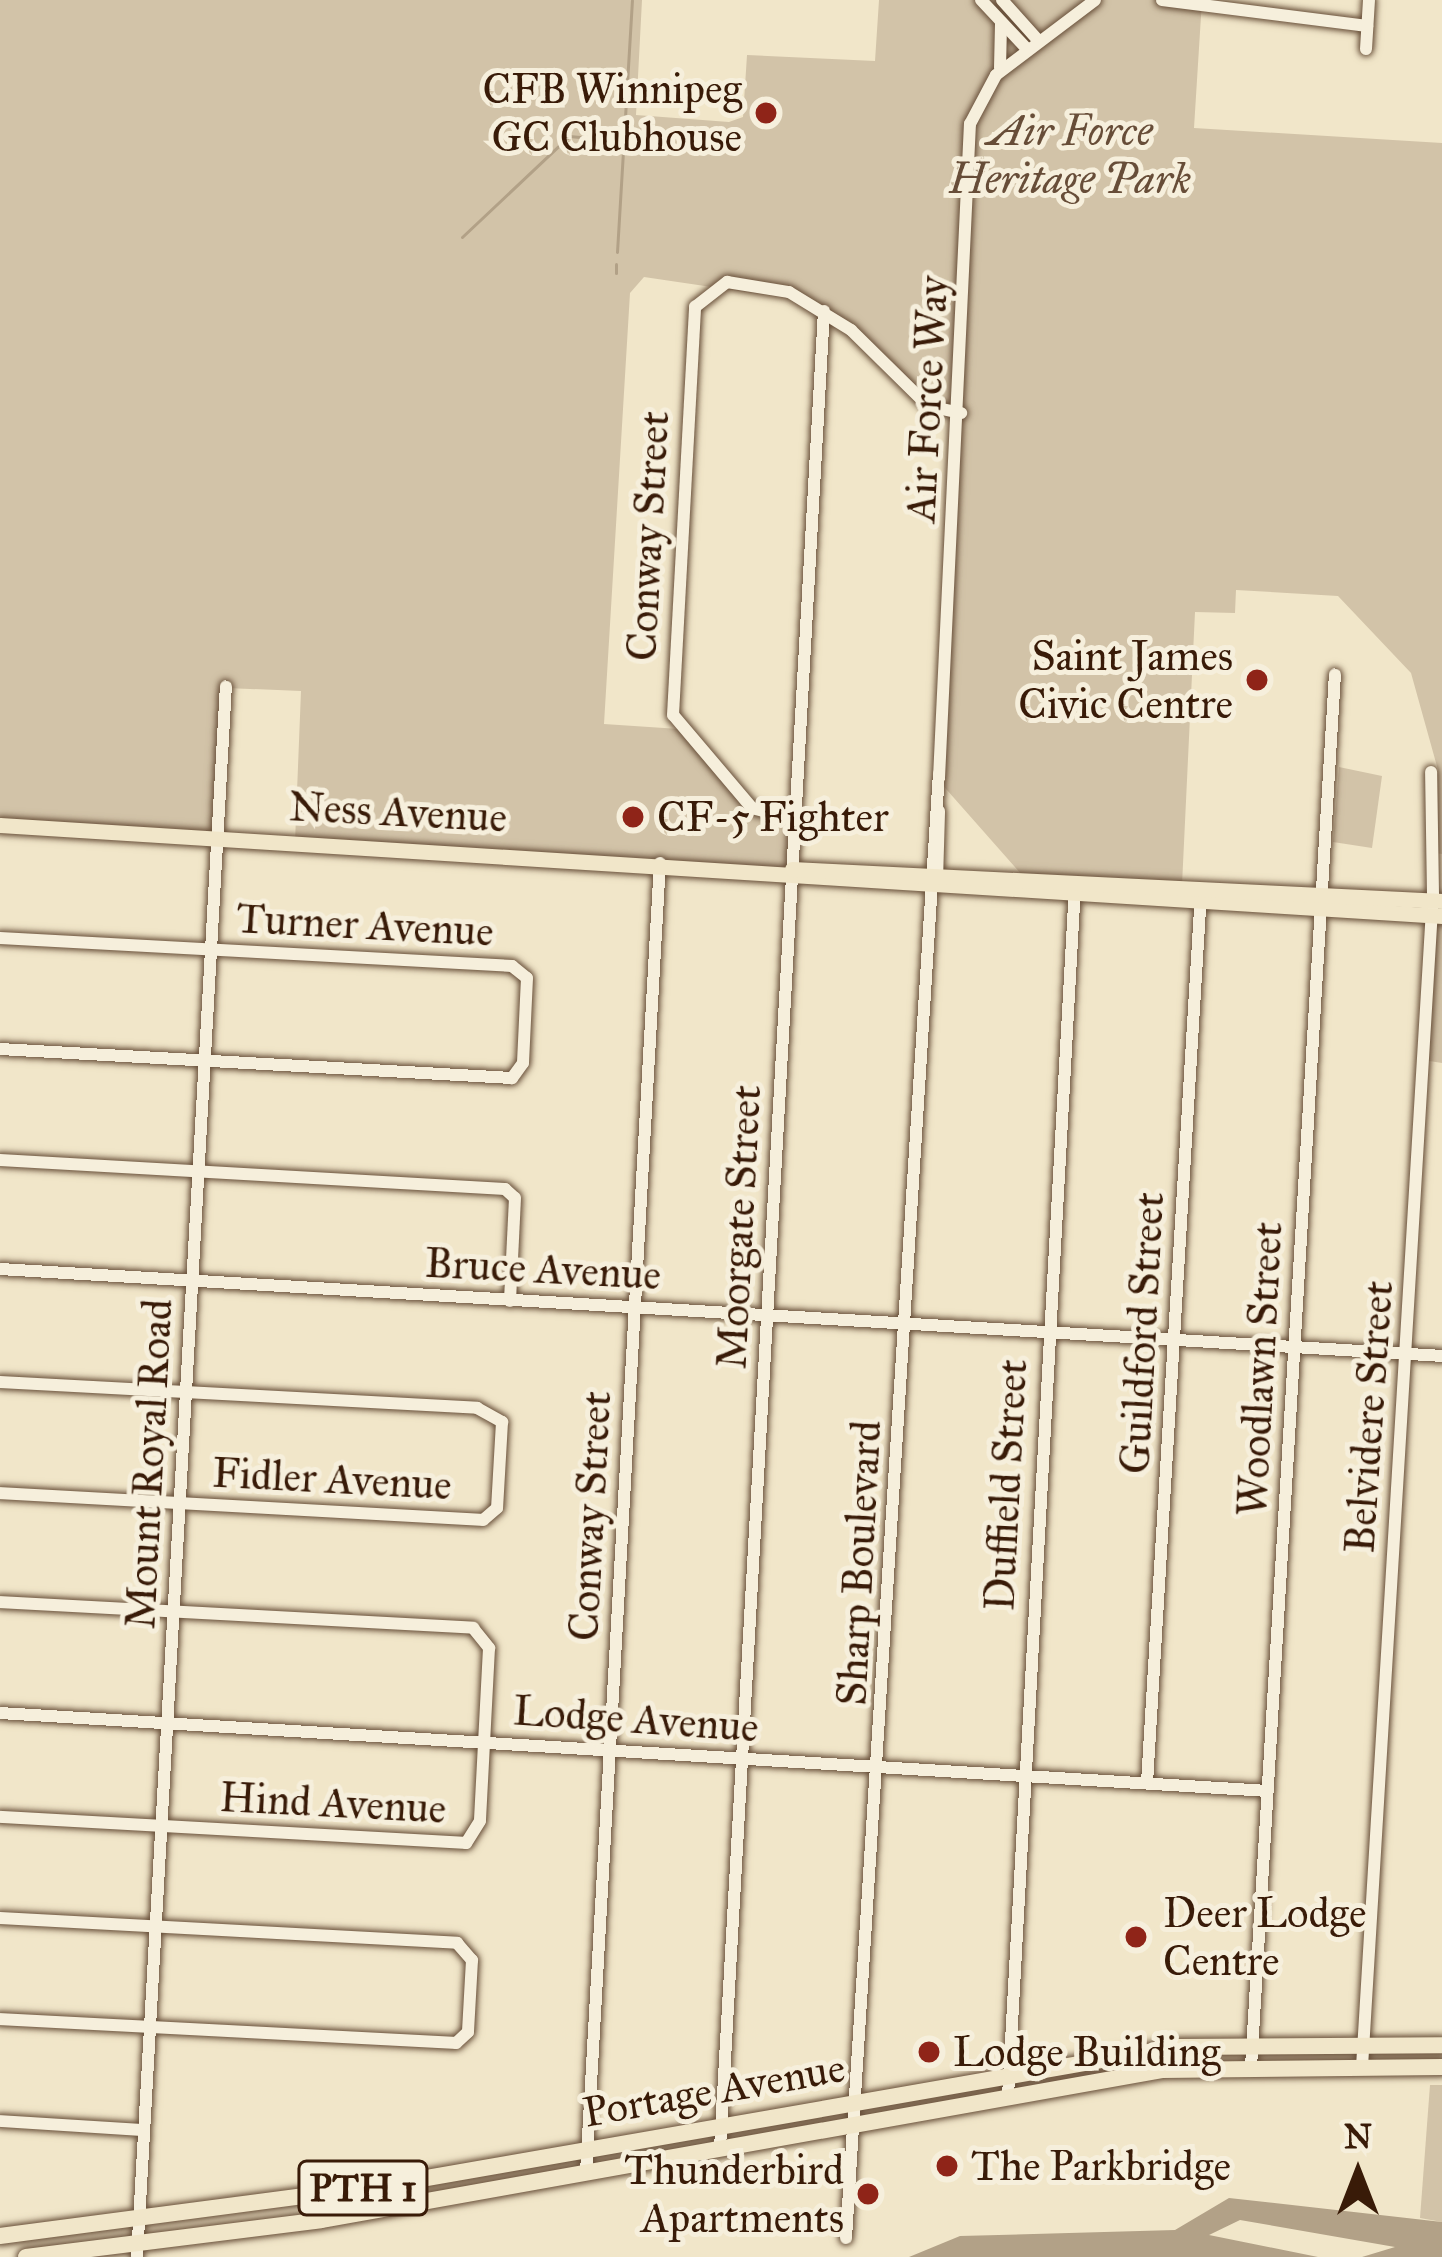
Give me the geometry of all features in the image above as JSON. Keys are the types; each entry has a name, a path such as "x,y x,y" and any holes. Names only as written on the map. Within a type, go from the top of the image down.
{"highway":[{"name":"Portage Avenue","path":"0,2236 139,2220 587,2149 1005,2073 1252,2044 1442,2044"},
{"name":"Portage Avenue","path":"26,2257 137,2251 1008,2096 1251,2067 1442,2067"}],"main road":[{"name":"Ness Avenue","path":"0,825 1437,908"}],"street":[{"path":"980,0 1000,23 1032,44"},
{"path":"1002,0 1032,44"},
{"name":"Air Force Way","path":"932,880 961,413 970,124 996,75 1095,0"},
{"path":"1162,0 1367,26"},
{"path":"1366,49 1369,0"},
{"path":"996,75 1000,23"},
{"name":"Conway Street","path":"795,819 752,808 673,715 693,319 701,297 727,282 824,311"},
{"path":"824,311 928,406 961,413"},
{"name":"Moorgate Street","path":"720,2148 824,311"},
{"name":"Woodlawn Street","path":"1251,2067 1335,675"},
{"name":"Mount Royal Road","path":"137,2251 226,687"},
{"name":"Belvidere Street","path":"1362,2067 1437,908 1431,772"},
{"name":"Conway Street","path":"586,2173 660,863"},
{"name":"Sharp Boulevard","path":"846,2238 859,2100 932,880"},
{"name":"Duffield Street","path":"1008,2096 1005,2073 1075,886"},
{"name":"Guildford Street","path":"1147,1783 1201,894"},
{"path":"0,938 211,949"},
{"name":"Turner Avenue","path":"205,1061 505,1078 524,1064 527,978 517,967 211,949"},
{"path":"0,1049 205,1061"},
{"path":"0,1160 506,1189 515,1198 510,1301"},
{"name":"Bruce Avenue","path":"0,1269 1442,1356"},
{"name":"Fidler Avenue","path":"0,1382 489,1409 502,1422 497,1508 483,1520 0,1493"},
{"path":"0,1602 174,1613"},
{"name":"Hind Avenue","path":"0,1816 466,1843 478,1833 484,1742 480,1629 174,1613"},
{"name":"Lodge Avenue","path":"0,1713 1268,1790"},
{"path":"0,1918 458,1943 471,1954 465,2041 443,2044 0,2019"},
{"path":"0,2121 144,2130"}],"green space":[{"name":"Air Force Heritage Park","path":"0,0 642,0 636,115 729,122 743,117 747,55 875,61 879,0 1202,0 1194,128 1442,143 1442,854 1434,853 1438,770 1411,673 1338,596 1236,590 1235,613 1195,612 1182,885 1021,874 939,781 961,414 941,412 807,301 644,277 630,293 604,724 679,729 743,799 795,819 792,869 295,842 301,691 226,688 218,837 0,824"},
{"path":"1339,767 1382,776 1372,848 1333,842"},
{"path":"1432,915 1442,916 1442,1063 1423,1060"},
{"path":"1430,2085 1442,2085 1442,2222 1420,2218"}],"shaded area":[{"path":"1229,2198 1442,2222 1442,2257 1362,2257 1395,2247 1240,2220 1209,2235 1318,2257 909,2257 960,2236 1175,2230"}],"waterway":[{"path":"617,252 632,0"},
{"path":"462,237 569,136 623,141"},
{"path":"616,264 616,273"}],"place":[{"name":"CFB Winnipeg GC Clubhouse","path":"766,113"},
{"name":"Saint James Civic Centre","path":"1257,680"},
{"name":"CF-5 Fighter","path":"633,817"},
{"name":"Deer Lodge Centre","path":"1136,1937"},
{"name":"Lodge Building","path":"929,2052"},
{"name":"The Parkbridge","path":"947,2166"},
{"name":"Thunderbird Apartments","path":"868,2194"}]}
